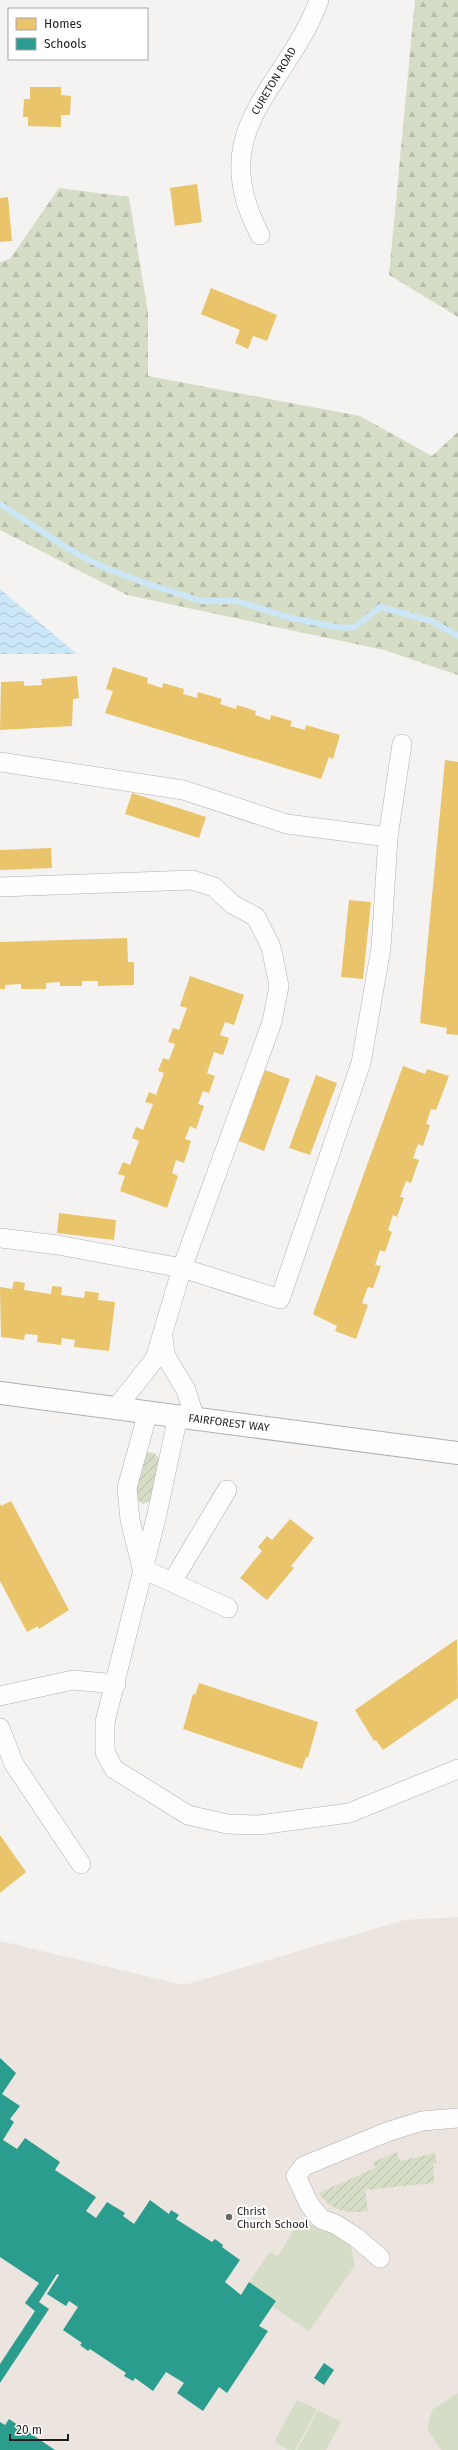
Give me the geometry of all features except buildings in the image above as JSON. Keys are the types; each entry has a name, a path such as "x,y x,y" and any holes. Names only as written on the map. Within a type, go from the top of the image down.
{"main road":[{"name":"FAIRFOREST WAY","path":"0,1393 458,1453"}],"street":[{"name":"CURETON ROAD","path":"260,235 249,211 242,186 240,164 244,138 250,119 264,94 305,31 319,0"},
{"path":"0,1238 58,1245 182,1268 280,1299 360,1063 381,948 388,837 402,744"},
{"path":"0,762 183,790 287,824 388,837"},
{"path":"0,887 192,880 214,887 232,904 256,917 271,947 279,986 272,1022 182,1268 155,1359 116,1408"},
{"path":"163,1334 165,1355 186,1390 186,1417 157,1514 116,1684 105,1722 104,1741 107,1759 114,1769 132,1782 188,1815 227,1824 259,1825 349,1813 458,1769"},
{"path":"143,1569 130,1520 127,1488 148,1412"},
{"path":"172,1582 227,1490"},
{"path":"143,1569 228,1608"},
{"path":"0,1696 72,1680 116,1684"},
{"path":"0,1728 14,1764 81,1864"},
{"path":"380,2258 357,2238 335,2224 321,2219 309,2204 296,2176 304,2166 387,2132 422,2121 458,2118"}],"shaded area":[{"name":"Christ Church School","path":"458,1917 458,2450 0,2450 0,1941 184,1985 404,1920"}],"green space":[{"path":"415,0 458,0 458,317 389,275"},
{"path":"59,188 129,197 148,312 148,376 360,416 432,456 458,432 458,675 384,650 127,595 0,530 0,262 10,259"},
{"path":"147,1452 154,1453 159,1458 154,1499 143,1504 134,1497"},
{"path":"397,2152 400,2161 435,2153 437,2163 433,2164 434,2183 365,2190 368,2211 360,2212 340,2210 329,2204 319,2193 375,2168 373,2162"},
{"path":"298,2223 314,2225 349,2239 355,2265 309,2331 273,2307 276,2301 249,2282 270,2252 278,2256"},
{"path":"458,2393 458,2450 441,2450 427,2429 432,2410"},
{"path":"297,2400 317,2409 295,2450 288,2450 277,2444 275,2440"},
{"path":"318,2410 341,2422 326,2450 297,2450"}],"water":[{"path":"0,589 77,654 0,654"}],"waterway":[{"path":"0,504 72,551 101,566 142,582 202,601 236,601 291,618 342,628 355,627 380,607 431,621 458,636"}],"place":[{"name":"Christ Church School","path":"229,2217"}]}
